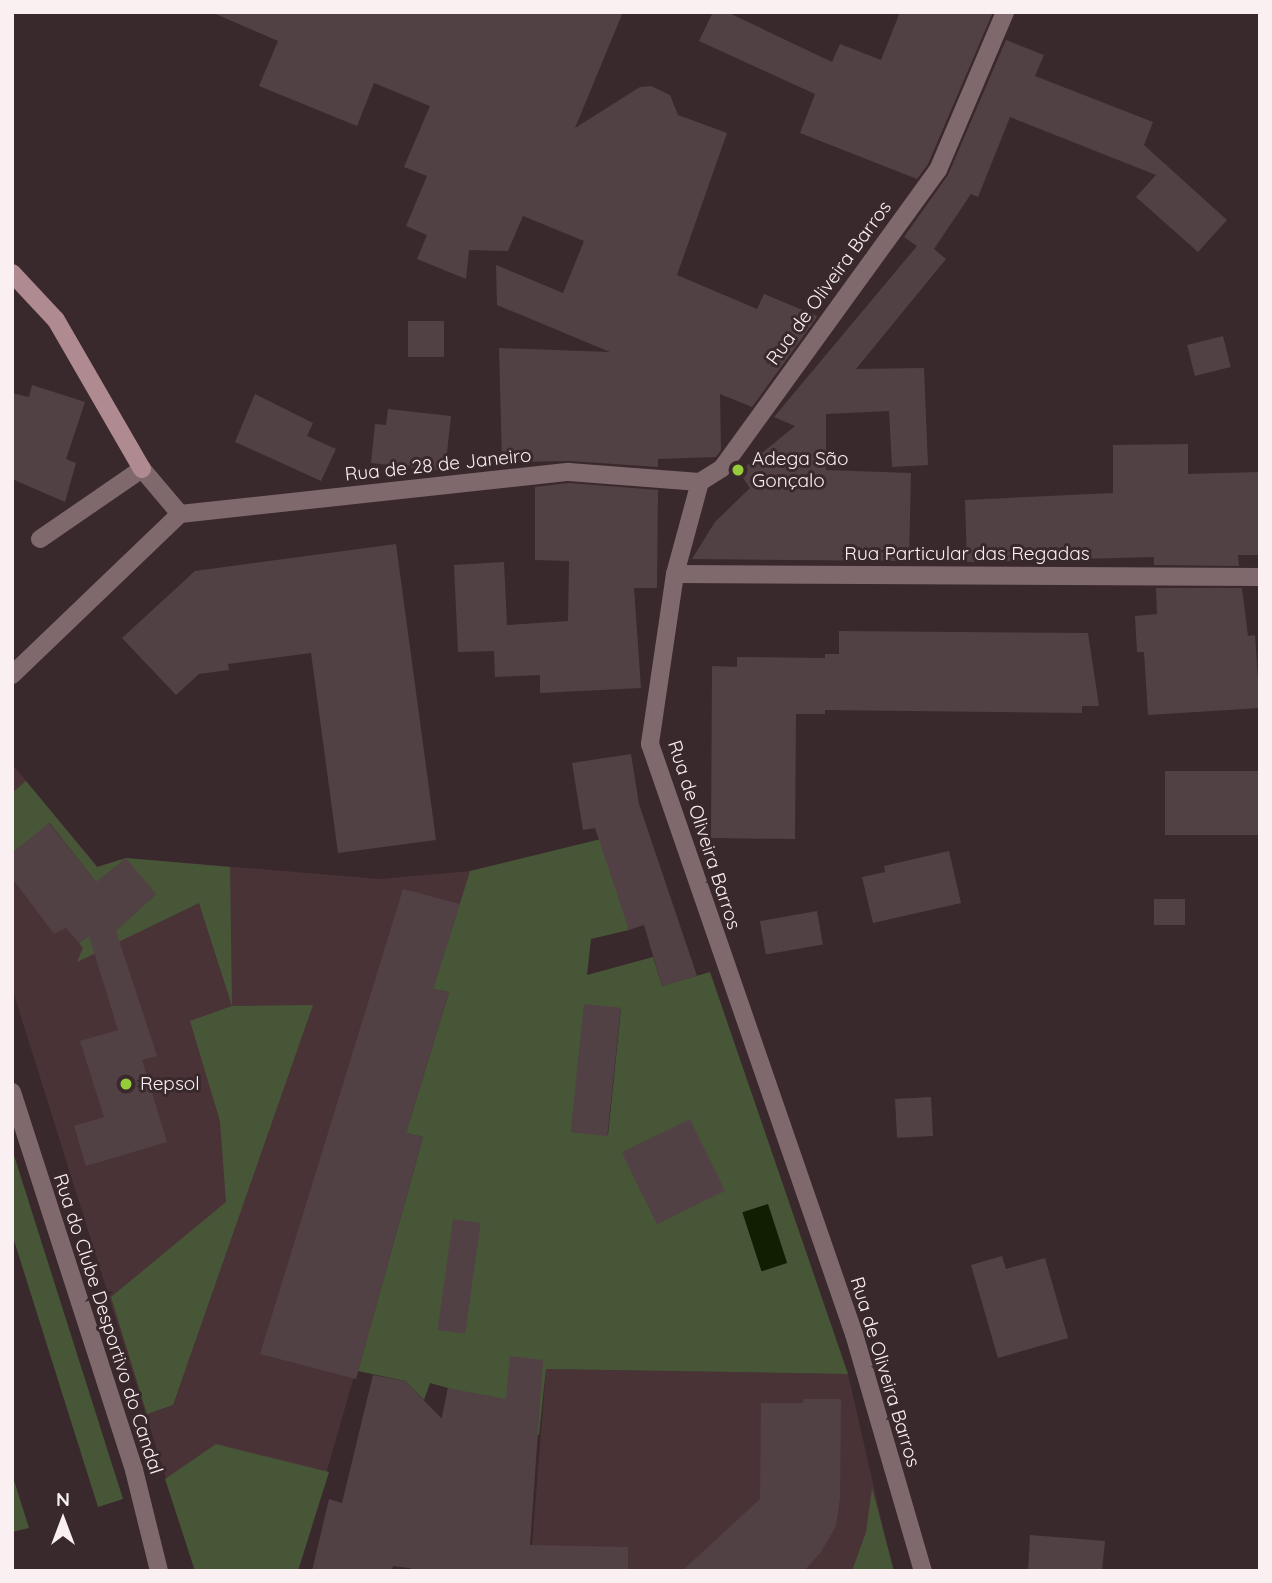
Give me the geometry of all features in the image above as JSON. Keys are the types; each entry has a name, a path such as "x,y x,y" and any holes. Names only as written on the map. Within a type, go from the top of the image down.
{"main road":[{"path":"12,273 56,320 142,469"}],"street":[{"name":"Rua de Oliveira Barros","path":"923,1571 853,1334 650,744 675,574 700,482 722,468 938,170 1005,12"},
{"path":"12,675 180,514 142,469 40,539"},
{"name":"Rua de 28 de Janeiro","path":"180,514 569,472 700,482"},
{"name":"Rua Particular das Regadas","path":"675,574 1260,576"},
{"name":"Rua do Clube Desportivo do Candal","path":"12,1092 134,1470 159,1571"}],"shaded area":[{"path":"12,764 98,867 126,858 380,879 470,871 434,988 449,992 406,1133 423,1137 298,1571 195,1571 12,988"},
{"path":"26,781 97,867 126,858 230,867 232,1006 199,903 77,962 83,948 79,943 122,913 130,918 156,894 96,882 50,823 12,853 12,793"},
{"path":"601,839 629,930 591,939 587,975 653,957 662,986 710,972 848,1374 546,1369 539,1435 524,1434 431,1571 411,1571 448,1388 430,1383 424,1400 405,1381 358,1371 423,1137 406,1133 449,992 433,989 470,871","holes":["621,1009 608,1135 571,1131"]},
{"path":"313,1005 173,1405 147,1414 111,1297 226,1202 220,1121 190,1021 232,1006"},
{"path":"12,1149 123,1499 98,1507 12,1234"},
{"path":"768,1204 787,1263 761,1271 742,1212"},
{"path":"546,1369 848,1374 893,1571 530,1571"},
{"path":"216,1444 329,1472 298,1571 195,1571 165,1479"},
{"path":"12,1474 29,1528 12,1532"},
{"path":"872,1488 894,1571 852,1571 866,1532"}],"building":[{"path":"211,12 623,12 575,128 640,87 651,86 670,95 678,115 727,133 677,275 757,309 764,294 817,316 815,320 752,407 720,394 721,450 716,457 658,459 658,467 570,461 502,462 499,348 610,352 497,305 496,265 563,293 584,241 523,216 508,251 469,250 466,279 417,259 427,235 406,226 427,176 404,167 430,106 374,83 357,126 259,86 278,41"},
{"path":"713,12 727,12 832,62 840,44 881,60 900,12 993,12 928,164 917,179 800,133 815,94 699,41"},
{"path":"1006,40 1044,55 1035,76 1153,122 1144,145 1227,220 1198,252 1136,197 1156,175 1010,117 978,197 971,194 934,249 946,259 856,369 924,368 928,465 892,467 889,411 826,414 826,470 911,473 909,561 692,559 715,522 750,488 739,472 795,426 774,417 917,246 904,237 948,175"},
{"path":"408,321 444,321 444,357 408,357"},
{"path":"1223,336 1231,367 1195,376 1187,345"},
{"path":"32,385 85,402 66,459 76,463 65,502 12,479 12,393 29,397"},
{"path":"255,394 313,423 307,436 336,449 321,481 235,442"},
{"path":"388,409 451,416 445,471 371,463 375,424 386,425"},
{"path":"1188,444 1188,474 1260,472 1260,555 1238,555 1239,566 1154,565 1154,557 967,562 965,500 1113,493 1113,445"},
{"path":"569,483 658,490 657,588 634,588 641,688 540,693 540,675 495,677 494,651 458,652 454,565 504,562 507,625 568,621 569,561 535,560 535,487"},
{"path":"396,544 436,840 338,853 311,653 228,664 229,670 199,674 176,695 122,638 195,571"},
{"path":"1156,588 1242,588 1248,636 1255,635 1260,708 1148,715 1144,652 1137,652 1135,616 1157,614"},
{"path":"839,631 1088,633 1099,706 1082,706 1082,713 825,710 825,714 796,714 795,839 711,838 712,666 737,667 737,657 825,658 825,654 839,654"},
{"path":"631,754 639,804 697,976 662,986 644,925 629,930 595,828 583,830 572,763"},
{"path":"1165,771 1260,771 1260,835 1165,835"},
{"path":"49,823 96,882 126,858 156,894 116,931 157,1056 142,1060 167,1142 86,1166 74,1126 104,1117 80,1041 118,1030 89,936 79,943 66,928 54,934 12,878 12,853"},
{"path":"949,851 961,903 873,923 862,877 885,872 884,866"},
{"path":"403,889 460,904 433,989 449,992 406,1133 423,1137 356,1379 260,1354"},
{"path":"1154,899 1185,899 1185,925 1154,925"},
{"path":"817,911 823,944 766,955 760,921"},
{"path":"584,1004 621,1008 607,1136 571,1132"},
{"path":"931,1097 933,1136 897,1138 895,1099"},
{"path":"690,1119 725,1191 657,1224 622,1152"},
{"path":"453,1219 481,1223 465,1334 437,1330"},
{"path":"1002,1256 1006,1269 1045,1258 1068,1338 998,1358 971,1265"},
{"path":"510,1356 543,1360 530,1545 628,1547 628,1571 431,1571 393,1566 392,1571 312,1571 329,1499 342,1503 373,1375 405,1381 442,1419 448,1388 506,1399"},
{"path":"803,1399 841,1399 840,1498 836,1526 821,1552 804,1571 682,1571 760,1499 761,1403 803,1403"},
{"path":"1030,1535 1105,1541 1102,1571 1028,1571"}],"place":[{"name":"Adega São Gonçalo","path":"738,470"},
{"name":"Repsol","path":"126,1084"}]}
